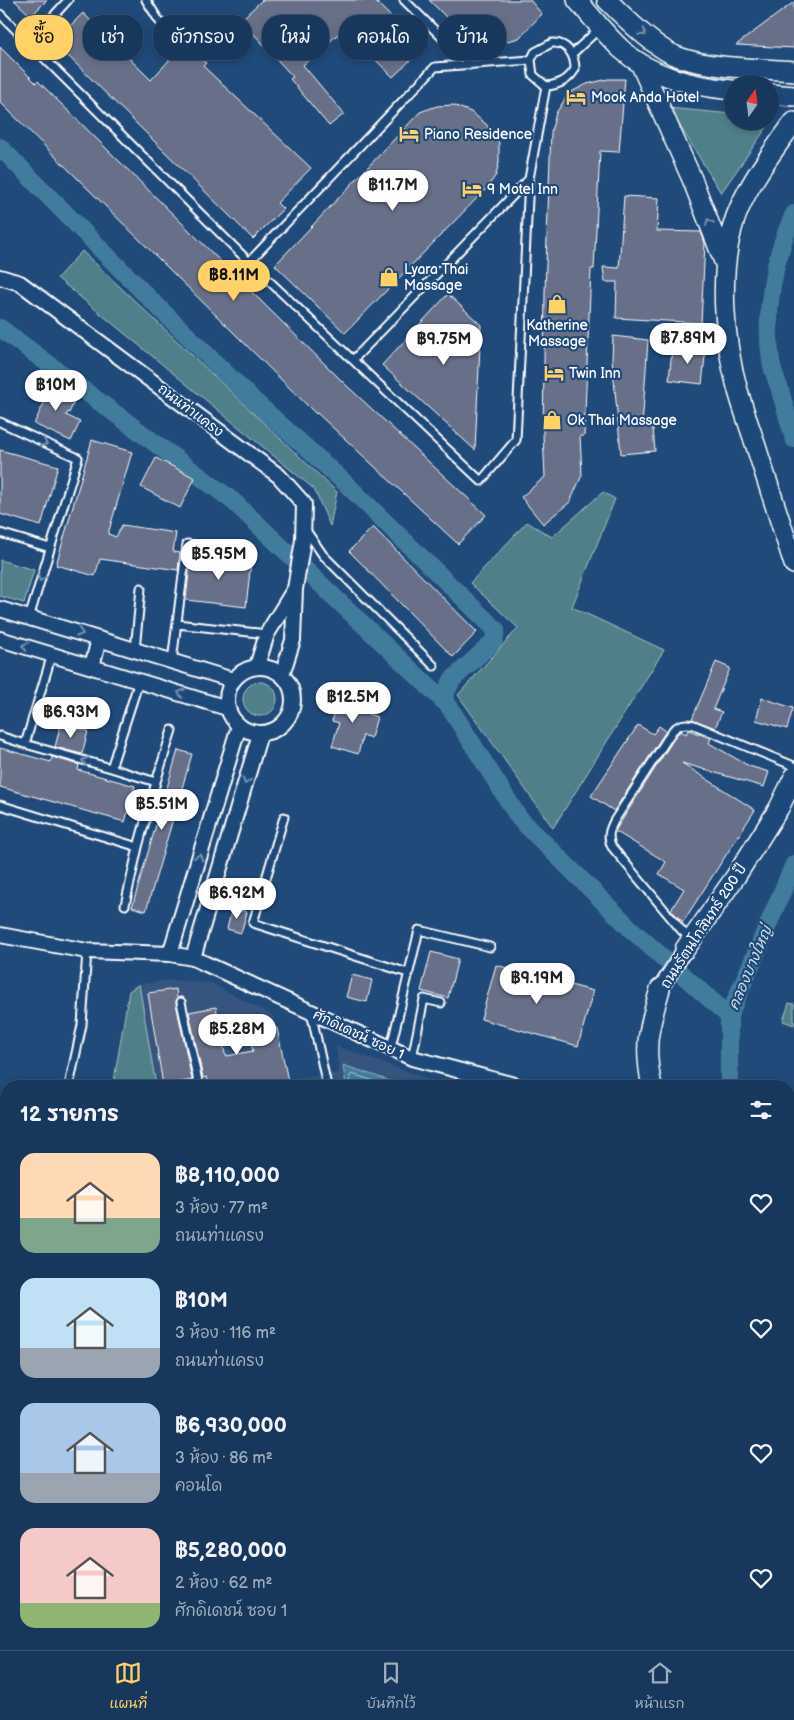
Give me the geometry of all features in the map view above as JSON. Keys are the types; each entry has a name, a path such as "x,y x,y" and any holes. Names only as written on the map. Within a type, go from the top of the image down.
{"street":[{"path":"577,0 622,49 640,62 660,74 687,84 724,89"},
{"path":"607,0 645,36 674,55 701,63 794,71"},
{"path":"640,62 692,179 726,268"},
{"path":"779,95 794,96"},
{"path":"794,122 769,156 738,212 732,228 726,268 726,320 737,387 794,564"},
{"name":"ถนนท่าแครง","path":"0,277 20,283 279,476 304,504 303,534 295,589 293,640 282,675"},
{"name":"ถนนท่าแครง","path":"257,666 267,634 295,589"},
{"path":"0,609 233,680"},
{"path":"0,638 227,708"},
{"path":"92,666 99,639"},
{"path":"257,666 282,675 293,694 293,706 290,716 283,725 271,732 260,734 245,730 239,726 231,717 227,708 227,692 233,680 245,671 257,666"},
{"path":"170,954 239,726"},
{"path":"194,958 260,734"},
{"name":"ถนนรัตนโกสินทร์ 200 ปี","path":"651,1080 647,1055 647,1040 660,989 779,808 794,777"},
{"name":"ศักดิเดชน์ ซอย 1","path":"0,935 87,951 170,954 194,958 412,1058 495,1080"}],"lane":[{"path":"54,15 68,0"},
{"path":"146,0 155,15"},
{"path":"404,0 470,65"},
{"path":"0,14 15,29"},
{"path":"572,54 601,27"},
{"path":"559,42 572,54 575,69 563,82 546,86 533,75 530,60 535,52 552,43 559,42"},
{"path":"46,60 249,262 481,481 516,440 529,178 546,86"},
{"path":"249,262 435,68 530,60"},
{"path":"352,360 529,178"},
{"path":"0,422 78,458 29,618"},
{"path":"0,533 50,548"},
{"path":"303,534 434,666"},
{"path":"172,661 187,544 211,548"},
{"path":"135,650 141,588"},
{"path":"177,624 267,634"},
{"path":"25,744 52,654"},
{"path":"111,768 139,681"},
{"path":"689,944 682,932 612,847 608,839 614,821 673,730 685,723 794,766"},
{"path":"125,905 138,847 172,730"},
{"path":"0,736 156,782"},
{"path":"0,805 138,847"},
{"path":"284,816 253,923 408,974"},
{"path":"391,1047 419,930 490,947"},
{"path":"70,1080 82,1025 87,951"},
{"path":"412,1058 424,999 441,1004"},
{"path":"182,1002 198,1080"},
{"path":"311,1012 326,1080"}],"shaded area":[{"path":"170,980 211,983 274,1016 288,1080 155,1080 139,984"},
{"path":"336,1046 430,1080 288,1080 339,1073"}],"green space":[{"path":"669,108 724,113 724,130 765,130 721,193"},
{"path":"82,251 337,492 330,526 314,489 57,278"},
{"path":"603,492 615,499 572,607 664,650 553,828 458,695 518,628 470,583 527,522 552,537"},
{"path":"0,560 34,570 24,603 0,596"},
{"path":"260,682 267,683 272,687 276,692 276,706 272,711 267,715 260,716 253,715 248,711 244,706 243,699 244,692 248,687 253,683"},
{"path":"139,984 155,1080 114,1080 129,991"},
{"path":"789,1003 794,1004 794,1025 783,1021"}],"water":[{"path":"343,1065 387,1080 345,1080"}],"building":[{"path":"14,0 47,0 32,15"},
{"path":"262,0 374,0 389,15 339,15 339,33 329,42 329,15 262,15 262,43 252,32 252,15 246,15"},
{"path":"429,0 530,0 542,14 519,38 506,42 506,15 444,15"},
{"path":"794,2 794,48 736,45"},
{"path":"83,13 85,15 83,15 83,60 131,60 151,80 169,60 203,60 206,63 203,66 311,168 277,203 283,209 253,239 72,60 73,23"},
{"path":"0,47 36,83 38,81 345,384 486,515 458,544 316,414 0,102"},
{"path":"277,60 309,60 303,65 344,114 329,126 290,79 293,77"},
{"path":"376,60 411,60 393,77"},
{"path":"608,79 625,79 619,152 600,151 594,269 591,269 584,436 580,436 582,475 570,502 543,524 521,497 545,477 543,434 545,291 551,132 556,113 569,93 587,84"},
{"path":"453,105 471,112 486,124 499,143 499,162 496,175 486,189 345,333 275,265 420,112 437,106"},
{"path":"624,196 659,198 657,231 701,232 705,243 701,323 616,318 617,282 605,282 603,267 619,268"},
{"path":"448,294 481,325 475,450 382,365"},
{"path":"613,336 648,340 642,427 653,428 655,451 621,454 612,359"},
{"path":"684,345 706,347 702,384 669,380 672,349 683,350"},
{"path":"38,384 50,390 52,387 75,397 69,413 66,415 80,422 71,441 34,424 45,401 32,395"},
{"path":"92,440 132,452 108,534 116,537 122,525 176,533 173,552 180,553 178,570 100,559 95,576 56,565"},
{"path":"0,450 58,466 41,526 0,514"},
{"path":"156,458 195,478 180,508 141,487"},
{"path":"373,527 477,632 453,657 349,551"},
{"path":"191,555 251,562 246,607 186,600"},
{"path":"716,662 730,668 713,709 722,712 715,728 692,719"},
{"path":"353,696 372,702 368,714 377,717 371,738 363,735 358,754 332,746 339,723 332,721 338,702 350,706"},
{"path":"762,698 793,708 787,729 756,720"},
{"path":"61,723 88,731 82,754 55,747"},
{"path":"638,725 653,734 659,726 666,731 614,811 591,796"},
{"path":"688,730 711,738 709,743 749,766 769,772 764,787 682,763 755,810 683,922 671,910 684,889 659,874 666,862 615,831 677,734 681,731 686,734"},
{"path":"0,748 51,762 52,757 79,765 78,770 135,786 125,822 0,787"},
{"path":"178,750 192,754 146,911 132,907"},
{"path":"232,908 247,912 241,933 227,929"},
{"path":"431,952 458,959 448,998 421,991"},
{"path":"496,965 593,991 578,1046 481,1019"},
{"path":"352,975 372,980 367,1002 346,997"},
{"path":"176,989 176,1003 192,1080 162,1080 148,993"},
{"path":"216,1007 225,1054 227,1056 253,1051 249,1034 277,1028 288,1080 208,1080 207,1077 203,1078 189,1012"}],"waterway":[{"path":"0,147 253,400 342,480 496,630 494,641 452,680 442,700"},
{"name":"คลองบางใหญ่","path":"794,214 776,267 772,286 769,323 772,364 794,439"},
{"path":"0,328 233,501 448,705 519,818 633,931 729,1016"},
{"name":"คลองบางใหญ่","path":"729,1080 729,1016 794,864"}],"place":[{"name":"Mook Anda Hotel","path":"576,97"},
{"name":"Piano Residence","path":"409,134"},
{"name":"9 Motel Inn","path":"472,189"},
{"name":"Lyara Thai Massage","path":"389,277"},
{"name":"Katherine Massage","path":"557,304"},
{"name":"Twin Inn","path":"554,373"},
{"name":"Ok Thai Massage","path":"552,420"}]}
